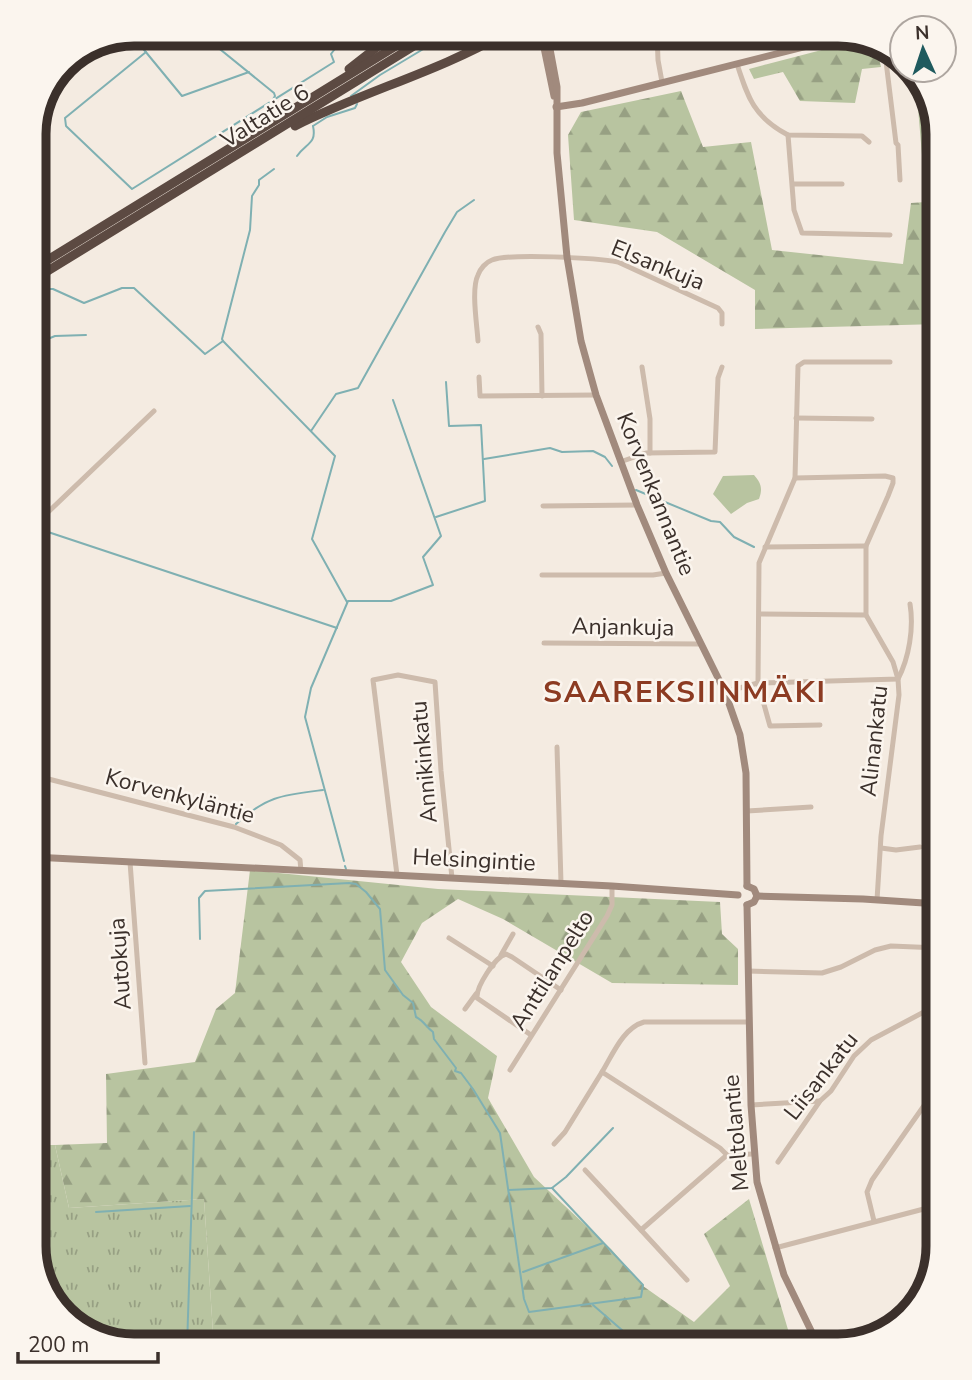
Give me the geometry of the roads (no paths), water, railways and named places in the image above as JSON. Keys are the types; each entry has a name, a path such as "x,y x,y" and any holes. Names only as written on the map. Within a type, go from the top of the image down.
{"highway":[{"path":"296,108 378,46"},
{"name":"Valtatie 6","path":"111,228 396,46"},
{"name":"Valtatie 6","path":"111,228 243,152 414,46"},
{"path":"243,152 330,109 462,57 482,46"},
{"path":"46,262 111,228"},
{"path":"46,271 111,228"}],"main road":[{"name":"Korvenkannantie","path":"544,46 556,107"},
{"name":"Korvenkannantie","path":"550,46 558,87 557,153 567,257 580,341 596,395 637,505 736,721 744,752 747,886"},
{"path":"556,107 592,101 808,46"},
{"name":"Helsingintie","path":"46,857 561,883 738,895"},
{"path":"747,886 754,889 757,896 754,902 747,905 740,901 738,895 741,889 747,886"},
{"path":"757,896 926,903"},
{"name":"Meltolantie","path":"747,905 751,1105 757,1182 784,1275 813,1334"}],"street":[{"path":"657,46 662,82"},
{"path":"886,60 898,145 900,180"},
{"path":"737,64 753,108 788,135 862,136 869,142"},
{"path":"788,135 793,210 802,233 890,235"},
{"path":"793,184 842,184"},
{"path":"478,341 475,283 486,264 499,258 567,257"},
{"name":"Elsankuja","path":"567,257 618,262 718,308 722,313 722,324"},
{"path":"538,327 541,334 542,396"},
{"path":"820,725 770,726 758,683 760,563 795,478 798,366 804,362 890,362"},
{"path":"642,367 650,419 650,453"},
{"path":"620,462 650,453 715,452 718,378 722,368"},
{"path":"479,377 480,396 596,395"},
{"path":"46,514 154,411"},
{"path":"796,418 873,419"},
{"name":"Alinankatu","path":"795,478 885,476 892,478 893,483 866,546 866,615 893,662 899,695 877,900"},
{"path":"543,506 637,505"},
{"path":"765,547 866,546"},
{"path":"542,575 666,573"},
{"path":"725,692 758,683 898,680 907,657 912,615 910,604"},
{"path":"760,614 866,615"},
{"name":"Anjankuja","path":"544,643 701,644"},
{"name":"Annikinkatu","path":"397,876 373,680 398,674 435,681 452,878"},
{"path":"557,747 561,883"},
{"name":"Korvenkyläntie","path":"46,778 234,827 291,851 300,860 301,871"},
{"path":"747,811 811,807"},
{"path":"881,848 896,850 920,847"},
{"name":"Autokuja","path":"130,862 145,1063"},
{"name":"Anttilanpelto","path":"510,1070 610,911 612,886"},
{"path":"465,1009 513,934"},
{"path":"449,938 493,965"},
{"path":"748,971 822,973 875,950 891,946 926,947"},
{"path":"501,955 512,957 561,990"},
{"path":"476,994 479,1001 531,1035"},
{"name":"Liisankatu","path":"778,1163 854,1056 871,1040 926,1011"},
{"path":"554,1144 565,1132 624,1035 635,1024 749,1022"},
{"path":"602,1072 727,1155"},
{"path":"751,1105 820,1101"},
{"path":"874,1221 867,1192 872,1180 926,1103"},
{"path":"641,1230 727,1155 753,1154"},
{"path":"585,1170 687,1280"},
{"path":"775,1248 926,1208"}],"waterway":[{"path":"141,46 182,96 249,72"},
{"path":"216,46 274,93 272,101"},
{"path":"146,52 65,118 66,126 132,189 334,62 331,54 337,46"},
{"path":"351,96 428,46"},
{"path":"313,126 327,117 355,108 357,104"},
{"path":"297,156 312,140 313,126"},
{"path":"46,289 53,289 84,303 122,288 134,288 205,354 223,341 250,230 252,196 259,180 274,169"},
{"path":"311,431 336,394 358,388 457,212 474,200"},
{"path":"46,340 55,336 86,335"},
{"path":"223,341 335,456 312,539 347,602"},
{"path":"436,517 485,501 481,425 449,426 446,382"},
{"path":"344,861 305,717 311,688 348,601 391,601 433,585 423,557 441,536 393,400"},
{"path":"484,459 550,448 562,452 593,451 605,457 612,466"},
{"path":"636,490 711,521 720,522 734,537 754,547"},
{"path":"46,531 337,628"},
{"path":"236,824 276,798 323,790"},
{"path":"200,939 199,898 205,891 349,883 356,884 366,892 380,909 385,970 403,995 413,1003 416,1017 433,1032 434,1039 456,1068 455,1071 461,1073 473,1089 500,1133 524,1299 529,1312 641,1297 643,1285 552,1188"},
{"path":"509,1190 552,1188 613,1128"},
{"path":"187,1334 194,1132"},
{"path":"96,1212 190,1206"},
{"path":"523,1272 603,1243"},
{"path":"593,1305 627,1334"}],"district":[{"name":"SAAREKSIINMÄKI","path":"685,692"}]}
